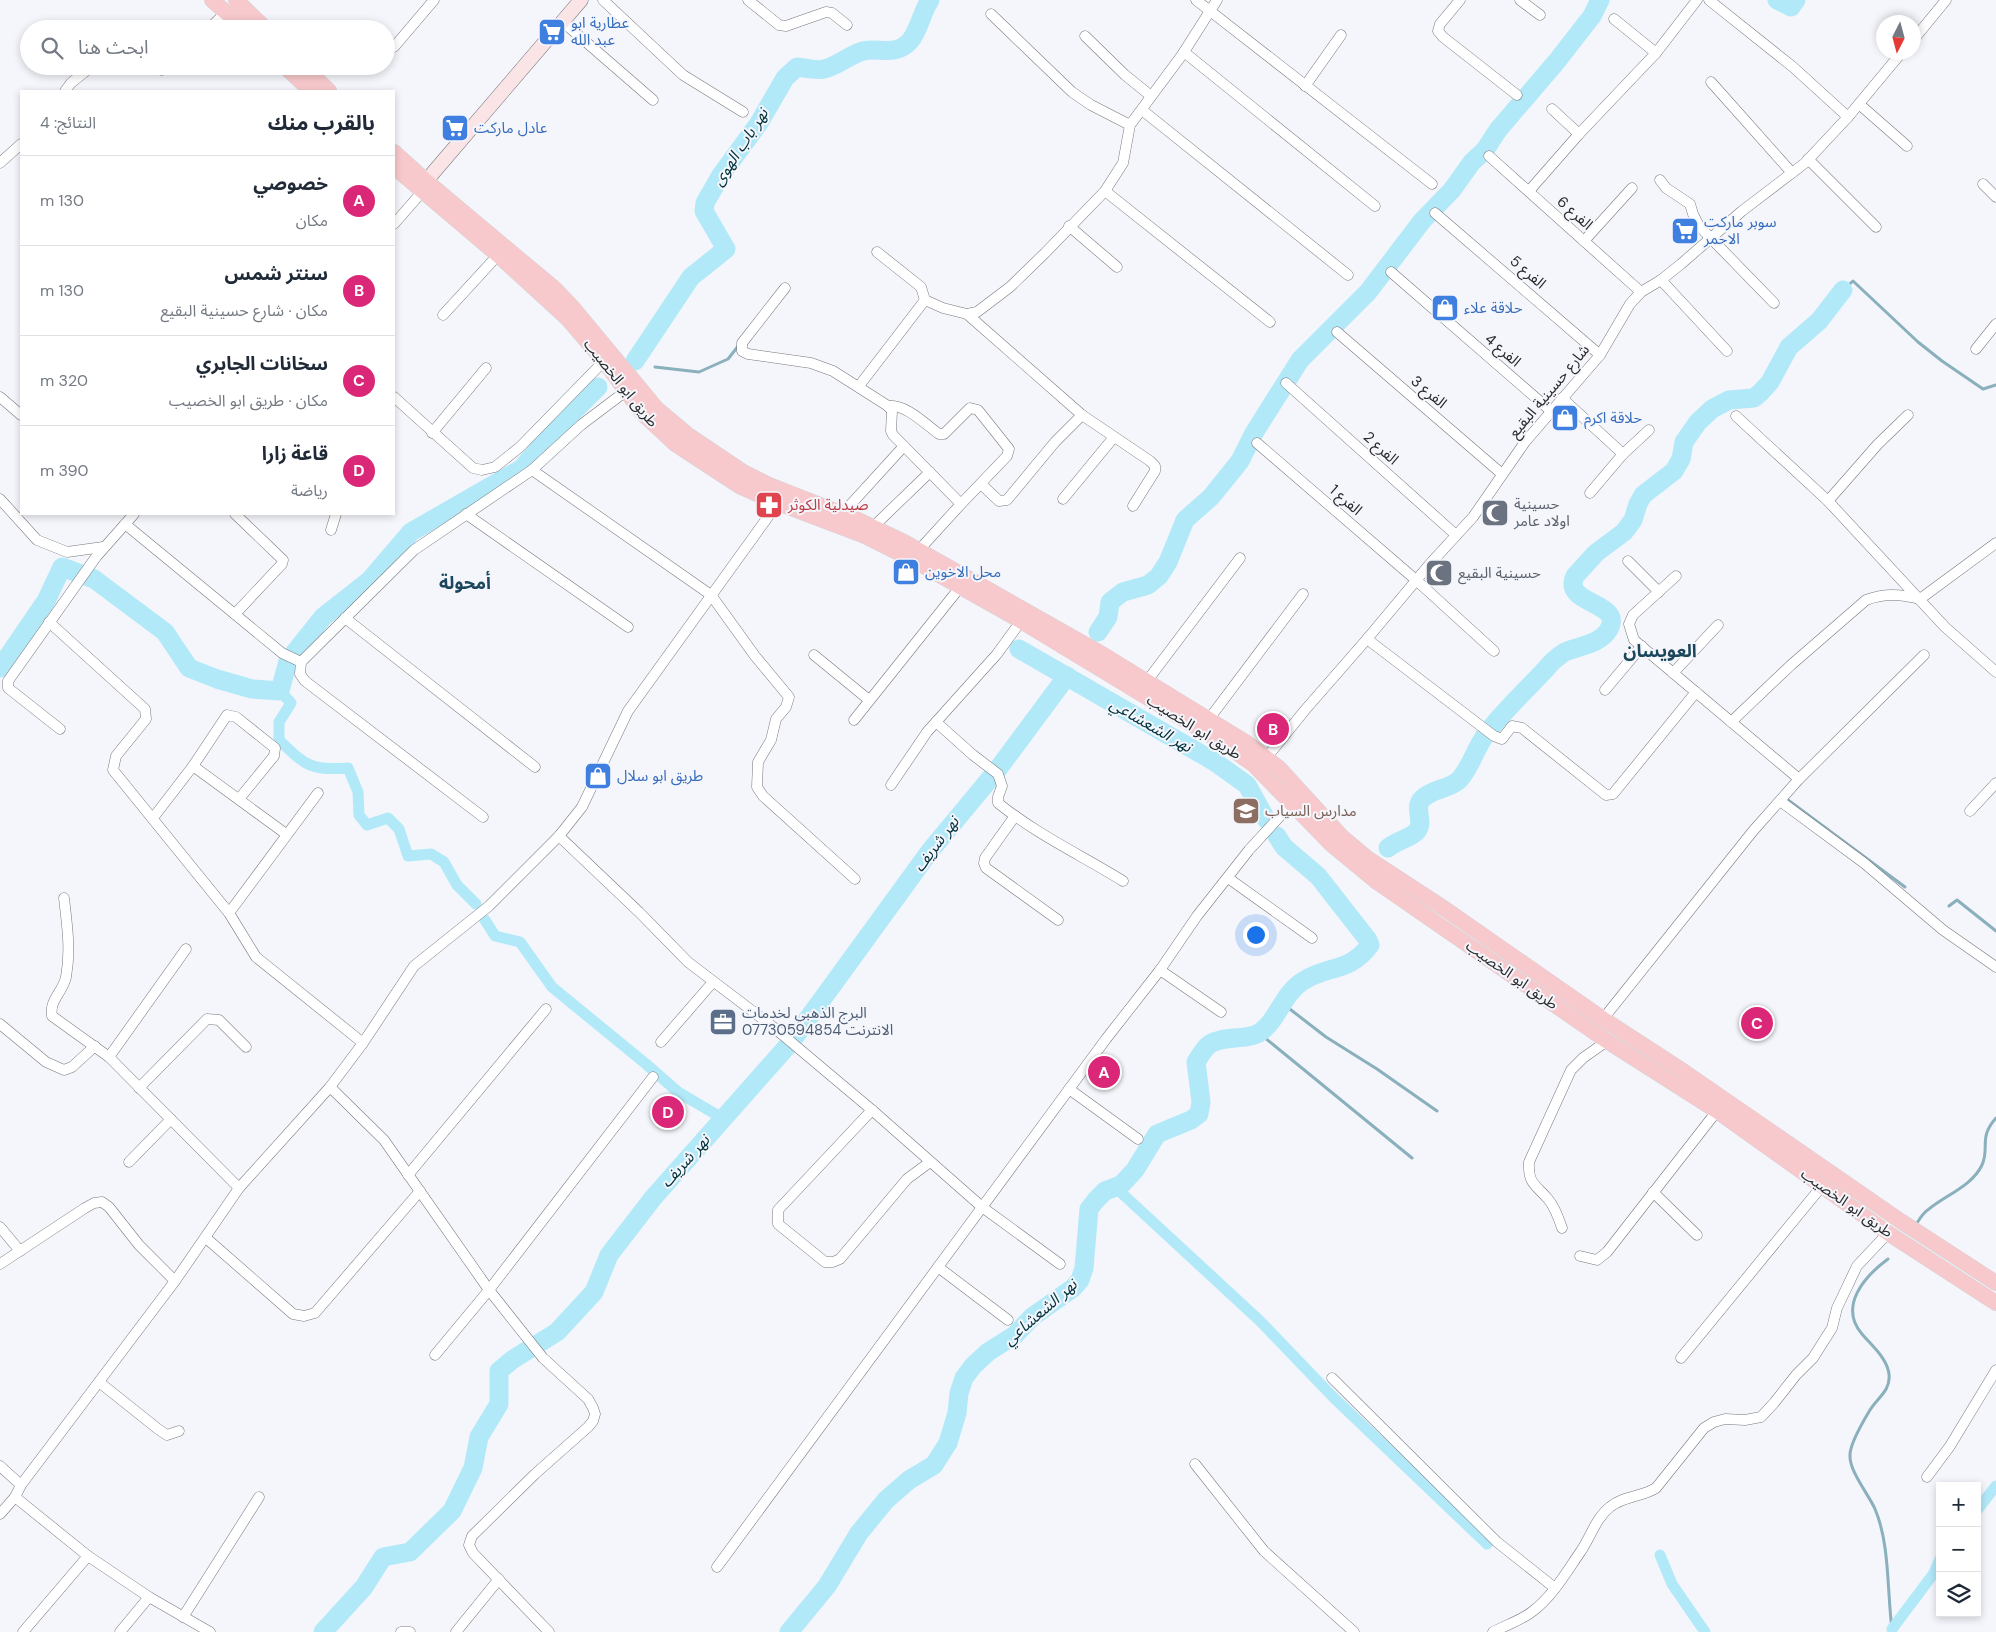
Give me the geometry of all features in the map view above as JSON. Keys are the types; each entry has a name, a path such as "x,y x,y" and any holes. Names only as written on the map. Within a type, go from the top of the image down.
{"main road":[{"path":"212,0 226,12 240,20"},
{"path":"236,0 245,20"},
{"path":"424,187 581,0"},
{"path":"293,75 308,90"},
{"path":"312,75 328,90"},
{"name":"طريق ابو الخصيب","path":"395,153 424,187 567,318 604,361 643,414 674,443 727,470 874,526 1036,616 1209,719 1267,757 1354,848 1407,886 1445,909 1603,1019 1683,1070 1899,1220 1996,1283"},
{"name":"طريق ابو الخصيب","path":"395,168 424,187 555,289 648,398 667,418 727,470 741,487 865,536 961,586 1229,747 1254,764 1331,844 1377,882 1607,1041 1717,1111 1888,1233 1996,1303"},
{"path":"1436,922 1445,909"}],"street":[{"path":"395,46 434,0"},
{"path":"603,0 683,75 743,112"},
{"path":"748,0 779,25 786,26 826,12 832,13 847,25"},
{"path":"1196,0 1432,184"},
{"path":"878,252 921,287 925,300 943,308 967,314 977,312 1010,287 1104,191 1123,163 1130,125 1184,52 1217,0"},
{"path":"1460,0 1440,24 1438,31 1443,37 1517,94"},
{"path":"1520,0 1540,15"},
{"path":"1529,191 1579,134 1656,53 1697,0"},
{"path":"1709,0 1793,67 1848,117"},
{"path":"1921,30 1946,0"},
{"path":"218,20 226,12"},
{"path":"992,14 1072,92 1091,105 1130,125"},
{"path":"1614,19 1656,53"},
{"path":"563,22 653,100"},
{"path":"1305,86 1341,35"},
{"path":"1085,36 1125,75 1151,96"},
{"path":"1184,52 1375,206"},
{"name":"شارع حسينية البقيع","path":"1267,757 1416,580 1479,510 1502,474 1551,411 1600,355 1630,304 1641,292 1661,280 1742,211 1808,159 1848,117 1895,60"},
{"path":"66,90 81,75"},
{"path":"1711,82 1792,172"},
{"path":"1859,104 1907,146"},
{"path":"1552,109 1579,134"},
{"path":"1142,110 1348,275"},
{"path":"0,163 20,145"},
{"name":"الفرع 6","path":"1490,156 1641,292"},
{"path":"1808,159 1876,227"},
{"path":"1660,180 1666,188 1690,204 1700,226 1774,303"},
{"path":"1983,184 1996,197"},
{"path":"395,223 424,187"},
{"path":"1584,241 1632,188"},
{"path":"1104,191 1270,322"},
{"name":"الفرع 5","path":"1435,213 1600,355"},
{"path":"1069,226 1117,267"},
{"path":"443,315 498,255"},
{"name":"الفرع 4","path":"1391,272 1551,411"},
{"path":"1661,280 1727,351"},
{"path":"785,288 742,343 742,350 748,354 822,366 859,386 888,406 892,412 891,431 961,504"},
{"path":"859,386 925,300"},
{"path":"967,314 1082,415 1155,466 1155,471 1134,506"},
{"path":"1976,349 1996,324"},
{"name":"الفرع 3","path":"1337,332 1502,474"},
{"path":"395,398 473,468 482,470 495,467 520,446 604,361"},
{"path":"432,433 486,368"},
{"name":"الفرع 2","path":"1286,383 1456,535"},
{"path":"297,660 345,618 414,550 532,470 581,425 626,391"},
{"path":"0,397 20,414"},
{"path":"1562,398 1623,454"},
{"path":"888,406 902,408 940,434 944,434 970,408 978,410 1009,450 1008,456 919,550"},
{"path":"981,484 1000,501 1007,500 1055,442 1082,415"},
{"path":"1828,500 1878,444 1908,415"},
{"path":"1736,416 1828,500 1945,627 1996,672"},
{"path":"1590,493 1623,454 1649,430"},
{"path":"1063,499 1114,437"},
{"name":"الفرع 1","path":"1257,443 1416,580 1494,651"},
{"path":"842,514 904,446"},
{"path":"532,470 711,595 755,656 788,697 786,707 776,719 771,740 758,762 757,787 763,796 855,879"},
{"path":"874,526 930,472"},
{"path":"0,499 37,540 67,552 103,547"},
{"path":"0,1514 175,1281 240,1188 330,1087 363,1044 414,966 489,906 558,836 582,807 628,711 778,503"},
{"path":"466,514 628,627"},
{"path":"60,729 8,688 8,681 103,547 133,515"},
{"path":"235,614 282,564 283,560 236,515"},
{"path":"331,530 336,515"},
{"path":"125,524 282,653 297,660"},
{"path":"1731,722 1853,609 1866,600 1880,595 1893,594 1920,599 1996,543"},
{"path":"1147,681 1240,558"},
{"path":"1628,561 1659,592"},
{"path":"1676,576 1633,615 1630,624 1634,640 1799,779"},
{"path":"854,720 961,586"},
{"path":"1209,719 1303,594"},
{"path":"345,618 535,767"},
{"path":"891,785 936,722 997,654 1021,621"},
{"path":"49,622 145,709 146,719 116,756 113,770 229,912 256,957 363,1044"},
{"path":"1673,673 1718,624"},
{"path":"1367,639 1494,736 1502,739 1512,726 1522,728 1606,795 1613,794 1696,692"},
{"path":"1606,690 1642,646"},
{"path":"814,655 869,700"},
{"path":"1603,1019 1753,831 1799,779 1924,655"},
{"path":"297,660 300,674 305,681 483,817"},
{"path":"153,818 193,766 227,715 236,717 275,748 274,756 239,799"},
{"path":"936,722 973,755 998,774 1002,780 998,803 1015,816 1123,881"},
{"path":"193,766 286,834"},
{"path":"1970,810 1996,783"},
{"path":"229,912 318,793"},
{"path":"1780,801 1864,862 1942,930 1996,967"},
{"path":"717,1568 1069,1089 1160,970 1197,916 1264,833 1292,803"},
{"path":"1015,816 985,858 986,868 1058,920"},
{"path":"558,836 639,912 688,962 772,1026 872,1110 982,1207 1060,1264"},
{"path":"1228,878 1312,938"},
{"path":"64,898 69,939 68,959 65,980 51,1008 52,1016 108,1057 240,1188"},
{"path":"108,1057 186,949"},
{"path":"1160,970 1221,1012"},
{"path":"661,1042 713,982"},
{"path":"408,1175 546,1009"},
{"path":"139,1088 208,1019 219,1020 246,1047"},
{"path":"0,1024 46,1062 64,1070 72,1067 95,1046"},
{"path":"1562,1228 1549,1200 1535,1187 1528,1176 1529,1162 1570,1070 1607,1041"},
{"path":"435,1355 490,1290 652,1077"},
{"path":"330,1087 384,1140 521,1331 543,1358 588,1399 593,1408 593,1421 588,1427 535,1474 472,1536 469,1545 472,1553 549,1632"},
{"path":"1069,1089 1138,1139"},
{"path":"872,1110 778,1210 778,1224 825,1262 833,1262 840,1259 907,1180 930,1162"},
{"path":"1580,1256 1597,1260 1607,1252 1717,1111"},
{"path":"129,1162 171,1119"},
{"path":"1682,1358 1822,1186"},
{"path":"206,1238 293,1314 304,1316 315,1313 420,1191"},
{"path":"1653,1192 1697,1234"},
{"path":"0,1264 94,1203 102,1202 139,1245 175,1281"},
{"path":"0,1227 20,1251"},
{"path":"1493,1632 1532,1612 1549,1597 1582,1549 1598,1520 1610,1506 1647,1494 1656,1488 1704,1428 1714,1422 1725,1419 1745,1420 1761,1417 1796,1375 1813,1358 1832,1328 1838,1308 1857,1266 1888,1233"},
{"path":"938,1267 1008,1320"},
{"path":"1926,1477 1950,1446 1996,1370"},
{"path":"1332,1378 1497,1542 1555,1588"},
{"path":"99,1382 167,1435 179,1431"},
{"path":"1195,1464 1264,1552 1354,1632"},
{"path":"0,1466 21,1485"},
{"path":"14,1497 88,1556 148,1597 210,1632"},
{"path":"184,1617 259,1497"},
{"path":"23,1632 88,1556"},
{"path":"456,1632 499,1579"},
{"path":"120,1632 148,1597"},
{"path":"401,1632 410,1632"}],"waterway":[{"name":"نهر باب الهوى","path":"635,361 691,277 726,249 704,211 705,203 721,175 759,123 785,78 797,67 821,70 863,51 899,49 910,41 930,0"},
{"path":"1098,632 1108,617 1110,602 1123,592 1148,585 1159,576 1168,562 1185,520 1211,497 1240,461 1254,433 1300,360 1368,292 1422,221 1452,190 1472,162 1485,150 1498,130 1557,61 1592,16 1600,0"},
{"path":"1777,0 1791,7 1796,0"},
{"path":"1843,290 1853,281 1918,342 1942,361 1983,389 1996,385"},
{"path":"1388,848 1417,831 1420,823 1419,806 1422,799 1426,795 1450,786 1459,780 1486,734 1553,661 1565,652 1589,644 1605,634 1609,629 1611,620 1608,613 1577,593 1573,585 1575,576 1596,553 1624,532 1633,520 1643,495 1674,471 1681,459 1684,442 1698,422 1712,409 1729,400 1754,398 1761,392 1770,382 1789,347 1819,321 1843,290"},
{"path":"655,367 699,372 728,359 739,345"},
{"path":"0,668 46,601 62,567 94,579 165,632 189,668 217,679 252,689 280,691 288,661 323,617 370,580 411,532 521,469 559,426 598,387"},
{"name":"نهر الشعشاعي","path":"1019,649 1215,762 1247,785 1266,819"},
{"name":"نهر شريف","path":"323,1632 364,1587 383,1557 410,1552 452,1511 473,1468 479,1437 499,1404 499,1371 512,1360 557,1332 594,1292 609,1255 653,1198 791,1042 930,851 998,769 1067,676"},
{"path":"280,691 291,703 279,722 279,740 302,761 316,767 348,768 358,792 359,815 367,825 388,818 399,829 408,856 431,854 444,862 457,885 476,904"},
{"path":"1784,797 1905,887"},
{"name":"نهر الشعشاعي","path":"789,1632 827,1586 859,1533 886,1500 909,1480 934,1465 948,1443 957,1413 959,1393 964,1378 973,1366 988,1352 1015,1335 1032,1317 1073,1288 1080,1280 1084,1268 1089,1209 1096,1200 1105,1191 1121,1185 1135,1170 1157,1134 1191,1120 1199,1114 1201,1102 1196,1062 1206,1048 1216,1041 1247,1037 1259,1033 1271,1022 1296,986 1312,976 1354,960 1370,945 1318,876 1284,847 1277,836"},
{"path":"1949,906 1957,900 1996,931"},
{"path":"485,920 495,936 520,942 552,987 678,1092 722,1118"},
{"path":"1282,1003 1326,1037 1377,1069 1437,1111"},
{"path":"1259,1033 1412,1158"},
{"path":"1917,1223 1927,1210 1972,1179 1978,1172 1984,1159 1987,1131 1996,1118"},
{"path":"1115,1187 1260,1321 1333,1397 1487,1544"},
{"path":"1888,1259 1863,1283 1857,1292 1854,1302 1853,1313 1855,1323 1888,1368 1889,1380 1886,1390 1870,1410 1858,1432 1852,1444 1850,1455 1856,1475 1875,1509 1880,1523 1886,1553 1891,1632"},
{"path":"1981,1505 1996,1486"},
{"path":"1660,1555 1672,1584 1705,1632"},
{"path":"1892,1629 1936,1568"}],"place":[{"name":"عطارية ابو عبد الله","path":"552,32"},
{"name":"عادل ماركت","path":"455,128"},
{"name":"سوبر ماركت الاحمر","path":"1685,231"},
{"name":"حلاقة علاء","path":"1445,308"},
{"name":"حلاقة اكرم","path":"1565,418"},
{"name":"صيدلية الكوثر","path":"769,505"},
{"name":"حسينية اولاد عامر","path":"1495,513"},
{"name":"محل الاخوين","path":"906,572"},
{"name":"حسينية البقيع","path":"1439,573"},
{"name":"سنتر شمس","path":"1273,729"},
{"name":"طريق ابو سلال","path":"598,776"},
{"name":"مدارس السياب","path":"1246,811"},
{"name":"البرج الذهبي لخدمات الانترنت 07730594854","path":"723,1022"},
{"name":"سخانات الجابري","path":"1757,1023"},
{"name":"خصوصي","path":"1104,1072"},
{"name":"قاعة زارا","path":"668,1112"}],"district":[{"name":"أمحولة","path":"465,583"},
{"name":"العويسان","path":"1660,651"}]}
